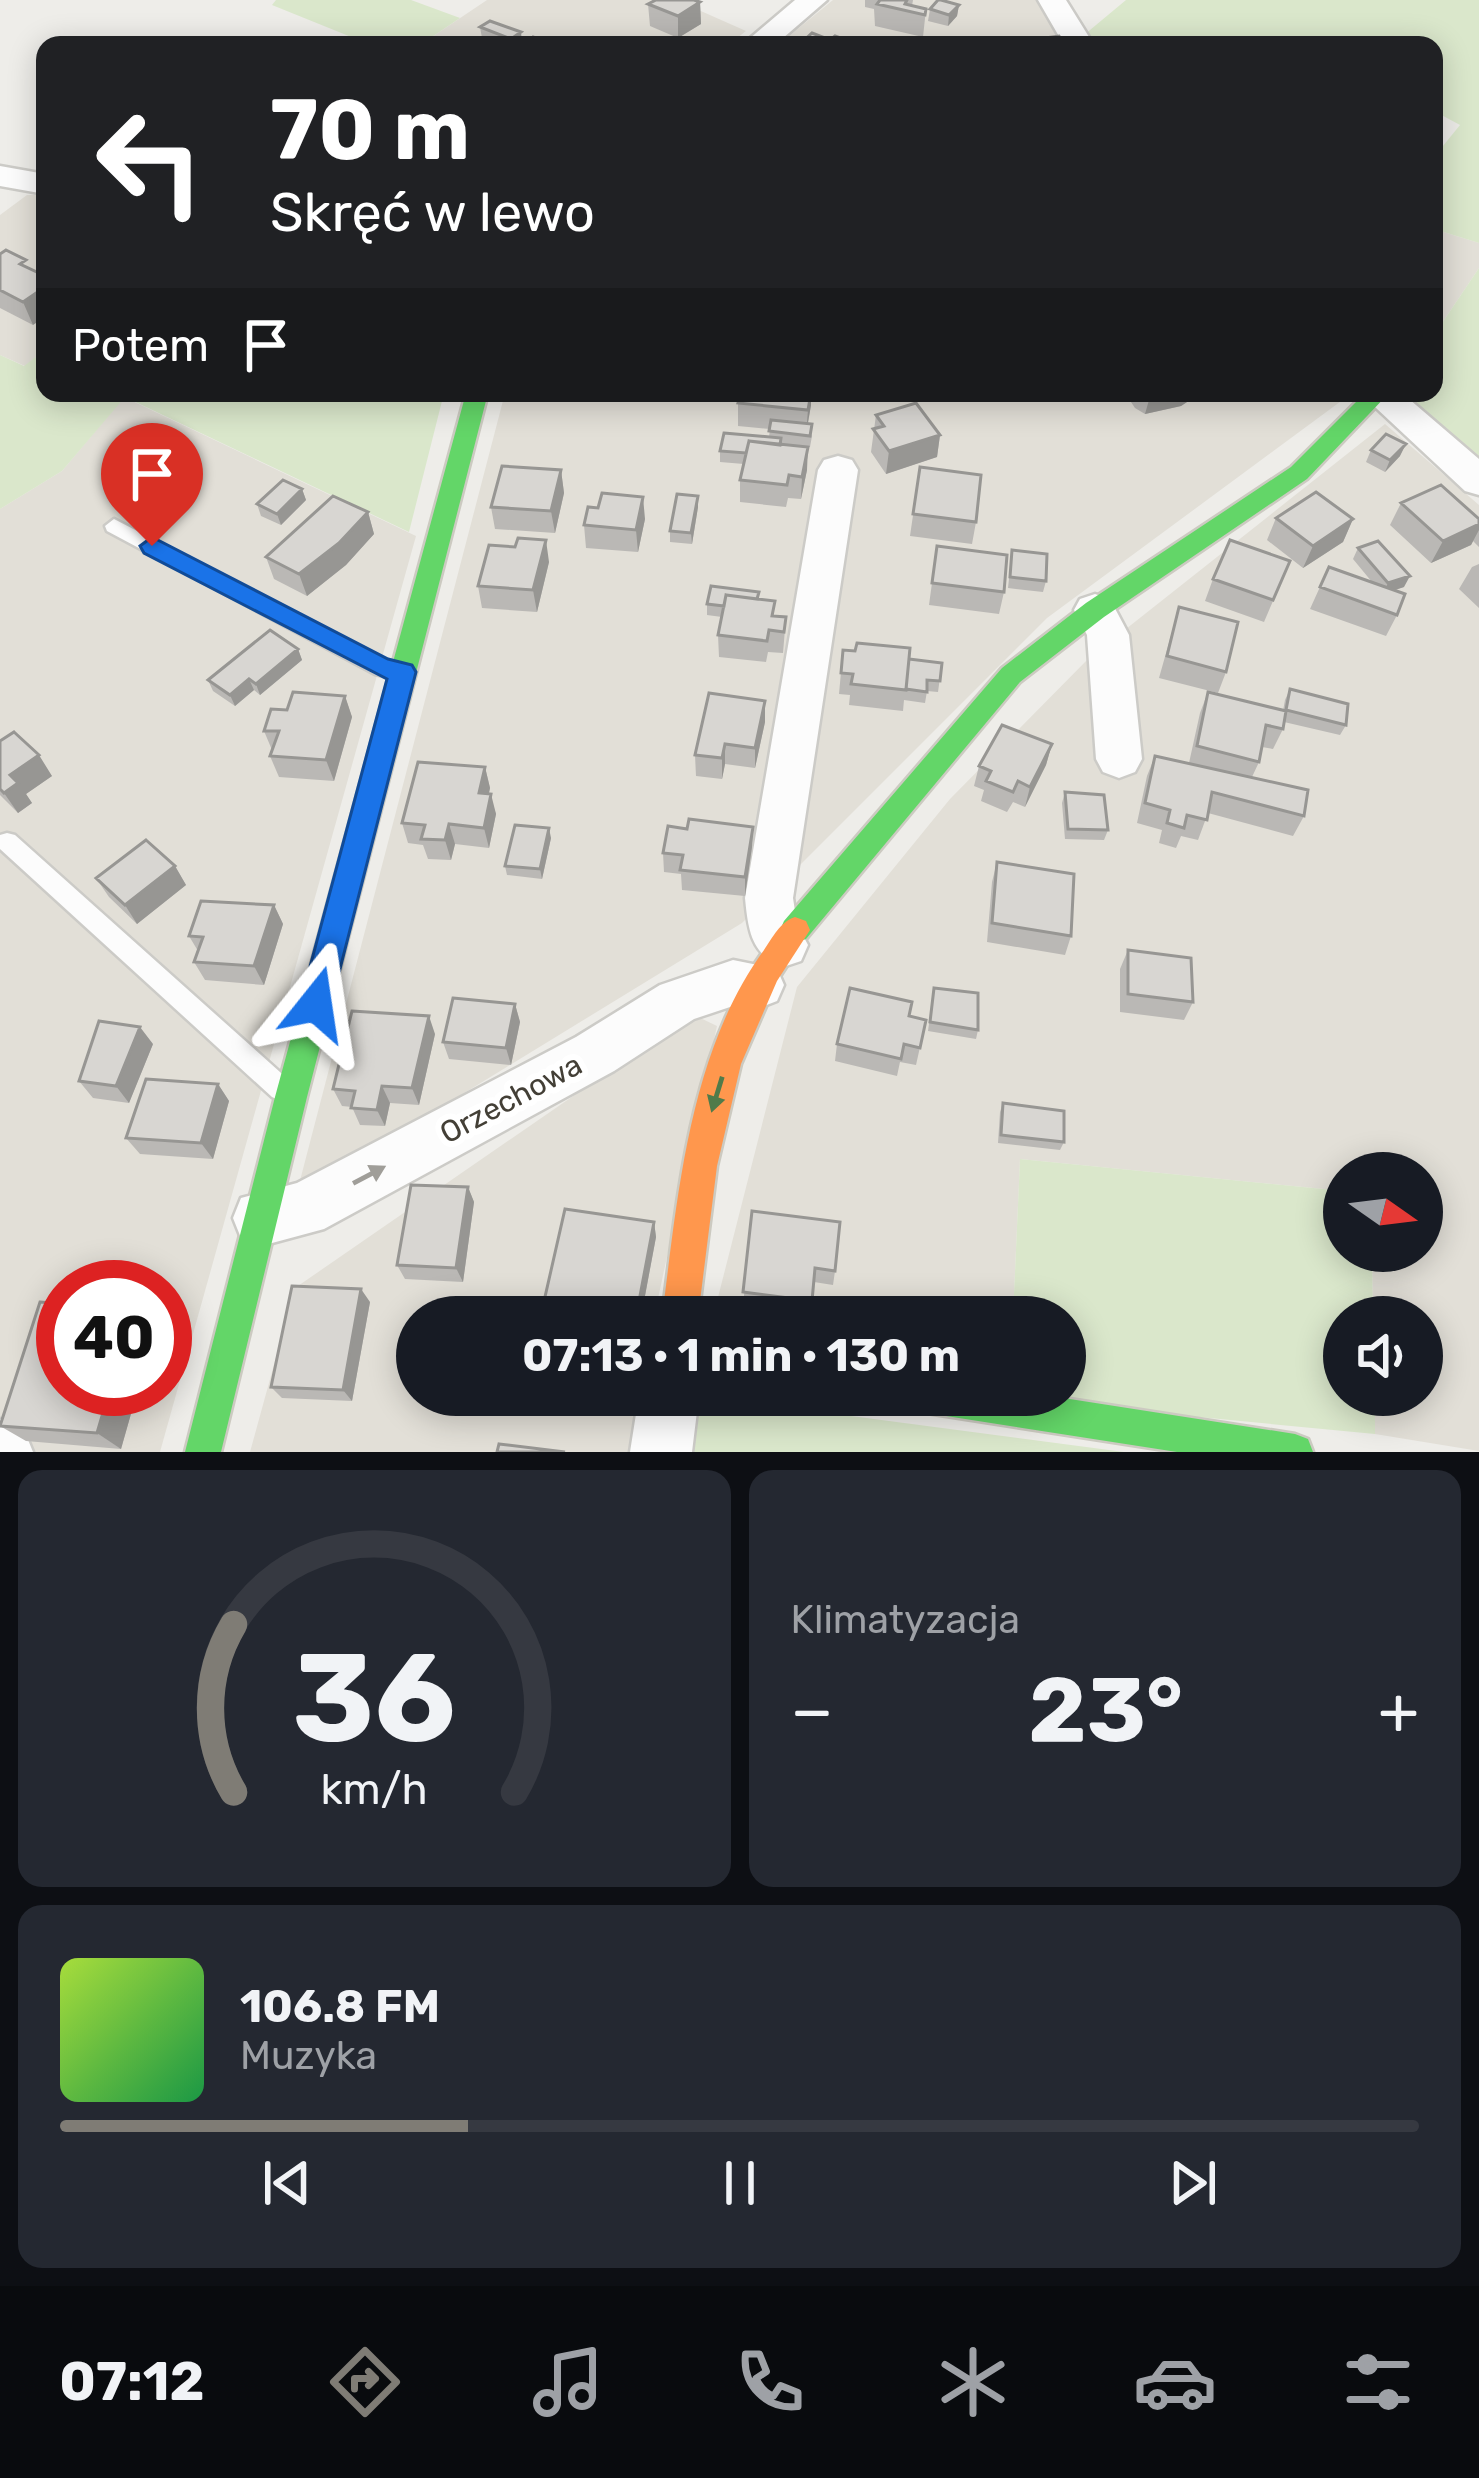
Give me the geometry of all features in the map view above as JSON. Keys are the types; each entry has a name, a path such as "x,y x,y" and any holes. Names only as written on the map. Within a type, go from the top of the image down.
{"street":[{"path":"768,36 813,0"},
{"path":"1052,0 1074,36"},
{"path":"0,176 36,182"},
{"path":"203,1452 291,1097 475,402"},
{"path":"683,1296 708,1125 771,965 1011,675 1095,610 1299,473 1369,402"},
{"path":"1388,402 1479,481"},
{"path":"771,965 769,898 838,470"},
{"path":"1095,610 1108,635 1119,759"},
{"name":"Orzechowa","path":"261,1218 304,1209 595,1054 678,1001 771,965"},
{"path":"661,1452 666,1416"},
{"path":"1063,1416 1295,1452"}],"lane":[{"path":"114,526 382,668 402,672"},
{"path":"7,842 291,1097"}],"shaded area":[{"path":"487,0 676,0 746,31 740,36 433,36"},
{"path":"833,0 1039,0 1064,36 789,36"},
{"path":"27,195 36,195 36,357 25,366 0,355 0,215"},
{"path":"1443,232 1479,243 1479,268 1443,322"},
{"path":"120,402 135,402 416,536 192,1338 192,1260 36,1260 36,1416 170,1416 160,1452 0,1452 0,509 62,471"},
{"path":"503,402 1340,402 1047,618 742,923 296,1196"},
{"path":"1385,424 1479,505 1479,1451 1375,1434 1375,1416 1443,1416 1443,1296 1373,1296 1372,1272 1443,1272 1443,1152 1323,1152 1323,1189 1020,1159 1014,1296 718,1296 797,987 950,799 1088,659"},
{"path":"692,1014 717,1026 659,1296 396,1296 396,1416 636,1416 630,1452 250,1452 295,1288"}],"green space":[{"path":"276,0 411,0 460,18 433,36 349,36 272,5"},
{"path":"1126,0 1479,0 1479,243 1443,232 1443,146 1460,125 1443,116 1443,36 1084,35"},
{"path":"1479,268 1479,460 1411,402 1443,402 1443,322"},
{"path":"0,355 24,366 36,357 36,402 121,402 62,471 0,509"},
{"path":"136,402 442,402 409,532"},
{"path":"1020,1159 1323,1189 1323,1272 1372,1272 1373,1296 1323,1296 1323,1416 1375,1416 1375,1434 1086,1406 1086,1296 1014,1296"},
{"path":"697,1416 851,1416 1124,1452 691,1452"}],"building":[{"path":"656,0 700,2 678,16 648,4"},
{"path":"907,0 905,4 926,9 925,15 877,4"},
{"path":"938,0 959,5 949,15 930,9"},
{"path":"490,21 521,32 503,36 480,27"},
{"path":"6,250 26,260 20,264 36,272 36,293 23,302 0,290 0,254"},
{"path":"738,402 809,402 808,410"},
{"path":"916,403 940,435 889,451 873,429 884,426 876,415"},
{"path":"771,420 812,424 810,436 769,431"},
{"path":"724,433 781,438 780,445 749,441 746,453 720,451"},
{"path":"1386,434 1406,444 1390,460 1371,450"},
{"path":"749,441 808,447 802,477 789,475 787,485 740,480"},
{"path":"145,460 178,478 142,505 110,487"},
{"path":"502,466 561,470 551,511 491,507"},
{"path":"920,467 981,475 976,522 913,514"},
{"path":"283,480 302,489 277,514 257,504"},
{"path":"1441,485 1479,519 1479,524 1443,541 1401,503"},
{"path":"1316,492 1353,519 1313,546 1276,518"},
{"path":"602,493 643,497 636,530 584,525 588,507 598,508"},
{"path":"677,494 698,496 691,533 670,531"},
{"path":"333,496 368,512 339,543 299,574 266,557"},
{"path":"518,538 546,540 533,590 478,586 489,545 515,547"},
{"path":"1230,540 1290,561 1273,600 1213,579"},
{"path":"1378,541 1410,576 1388,583 1358,548"},
{"path":"937,546 1007,555 1004,592 932,583"},
{"path":"1012,550 1047,554 1046,581 1010,577"},
{"path":"1329,567 1405,594 1397,615 1320,587"},
{"path":"711,586 759,592 757,599 726,595 724,606 707,604"},
{"path":"726,595 775,601 772,616 786,617 784,632 769,630 767,641 718,635"},
{"path":"1179,607 1238,622 1226,672 1167,656"},
{"path":"270,630 298,649 256,684 249,679 230,695 208,680"},
{"path":"857,643 910,648 906,690 851,684 853,674 841,673 843,650 855,651"},
{"path":"909,659 942,663 940,681 927,680 927,692 906,689"},
{"path":"1290,689 1348,704 1346,725 1286,710"},
{"path":"293,692 345,696 326,760 270,756 279,731 264,731 271,709 287,710"},
{"path":"1208,692 1286,711 1283,729 1266,725 1259,762 1197,746"},
{"path":"709,693 765,701 755,748 725,744 722,758 695,755"},
{"path":"1002,725 1052,744 1030,787 1018,781 1013,792 986,781 991,771 979,766"},
{"path":"14,732 39,755 10,775 18,783 4,793 0,789 0,741"},
{"path":"1155,756 1308,790 1304,816 1212,792 1207,820 1187,815 1184,828 1167,823 1170,810 1145,803"},
{"path":"418,762 485,767 479,793 491,794 484,828 449,824 445,840 421,839 425,825 402,823"},
{"path":"1065,792 1104,795 1108,830 1068,829"},
{"path":"689,819 753,827 745,877 680,870 683,855 663,853 668,826 687,829"},
{"path":"515,825 549,828 540,869 505,866"},
{"path":"146,840 175,866 125,905 96,878"},
{"path":"997,862 1074,874 1071,936 992,923"},
{"path":"201,901 274,905 254,966 194,962 203,937 189,936"},
{"path":"1128,950 1191,958 1193,1002 1128,994"},
{"path":"850,988 912,1002 909,1016 926,1020 920,1048 904,1044 901,1059 837,1044"},
{"path":"934,988 978,993 978,1030 930,1022"},
{"path":"453,998 515,1004 506,1048 443,1042"},
{"path":"352,1011 429,1016 412,1088 382,1086 377,1110 351,1108 355,1091 333,1089"},
{"path":"99,1021 140,1027 116,1086 79,1081"},
{"path":"146,1079 218,1084 201,1143 126,1138"},
{"path":"1003,1103 1064,1111 1064,1142 1001,1135"},
{"path":"411,1185 468,1187 456,1268 397,1265"},
{"path":"565,1209 654,1222 640,1296 545,1296"},
{"path":"752,1211 840,1222 835,1271 815,1268 812,1296 743,1292"},
{"path":"292,1286 361,1289 343,1390 271,1387"},
{"path":"36,1314 36,1416 102,1416 97,1433 0,1426"},
{"path":"499,1444 565,1452 497,1452"}],"traffic: fast":[{"path":"203,1452 291,1097 475,402"},
{"path":"795,930 1011,675 1095,610 1299,473 1369,402"},
{"path":"1063,1416 1295,1452"}],"traffic: slow":[{"path":"683,1296 701,1166 725,1064 766,971 795,930"}],"route":[{"path":"152,546 382,668 402,672 316,1004"}]}
